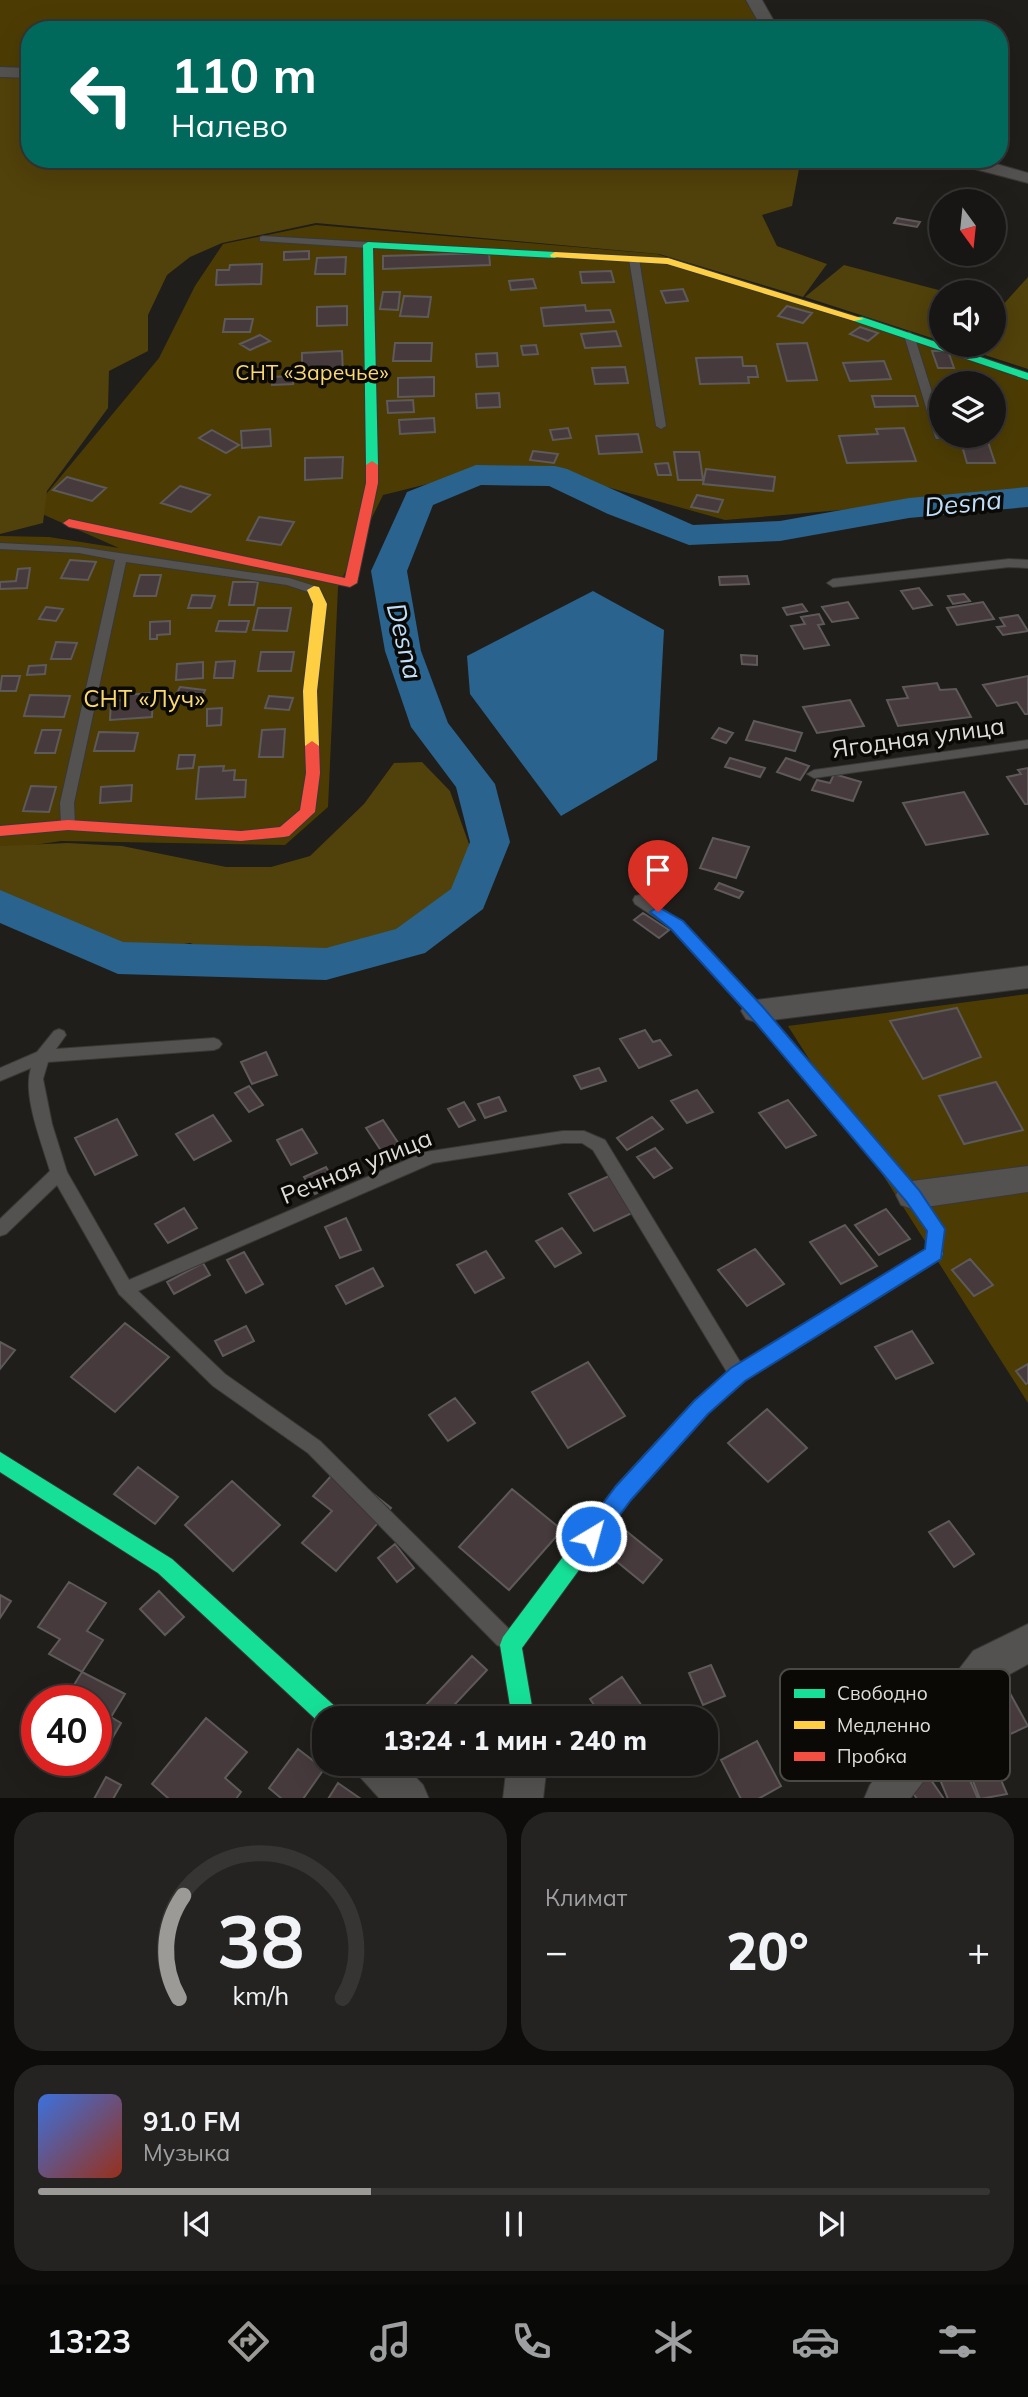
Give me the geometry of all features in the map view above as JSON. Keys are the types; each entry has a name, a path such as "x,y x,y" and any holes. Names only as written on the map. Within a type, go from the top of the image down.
{"street":[{"path":"754,0 766,21"},
{"path":"0,72 21,73"},
{"path":"991,168 1028,178"},
{"path":"69,523 350,583 372,483 368,245 668,261 909,335 1028,377"},
{"path":"0,831 68,825 241,836 284,832 307,812 313,774 310,691 320,604 314,590"},
{"path":"756,1011 1028,977"},
{"path":"912,1195 1028,1180"},
{"path":"521,1706 511,1645 623,1493 701,1407 738,1375 934,1253"},
{"path":"0,1461 165,1566 318,1706"},
{"path":"984,1669 1028,1643"},
{"path":"387,1776 409,1798"},
{"path":"523,1798 526,1776"},
{"path":"884,1798 897,1781"}],"lane":[{"path":"263,239 368,245"},
{"path":"634,259 662,426"},
{"path":"909,335 929,401"},
{"path":"0,546 79,550 289,582 314,590"},
{"path":"68,825 67,803 121,558"},
{"path":"833,583 1009,563 1028,564"},
{"name":"Ягодная улица","path":"814,774 1028,744"},
{"path":"640,900 677,925 756,1011 912,1195 936,1229 934,1253"},
{"path":"60,1035 42,1056 35,1079 44,1124 60,1174 125,1289 219,1380 314,1447 511,1645"},
{"path":"0,1075 42,1056 214,1044"},
{"name":"Речная улица","path":"125,1289 431,1157 584,1137 599,1145 738,1375"},
{"path":"0,1229 60,1174"}],"green space":[{"path":"0,0 745,0 759,21 21,21 21,75 0,75"},
{"name":"СНТ «Заречье»","path":"316,225 657,254 929,342 929,357 975,357 1028,374 1028,494 725,520 557,473 476,472 383,495 338,587 328,807 285,845 61,841 0,850 0,536 49,537 119,548 33,510 159,358 195,286 223,244"},
{"path":"1028,994 1028,1403 788,1026"}],"shaded area":[{"path":"0,75 21,75 21,168 799,168 792,206 762,215 777,246 827,264 803,297 659,254 316,223 222,243 190,257 167,275 148,315 148,351 109,371 108,408 47,491 43,523 0,534"},
{"path":"844,265 929,288 929,337 805,297"},
{"path":"1028,277 1028,369 991,357 1006,357 1006,301"},
{"path":"422,762 450,791 469,844 461,890 408,932 379,945 332,958 284,965 211,965 208,950 190,943 156,949 104,947 18,901 0,898 0,846 68,843 122,846 226,867 271,867 310,856 364,804 394,763"}],"water":[{"path":"593,591 664,630 657,760 561,816 470,694 467,656"}],"building":[{"path":"897,218 920,222 917,227 894,223"},
{"path":"309,251 309,259 284,260 284,252"},
{"path":"489,253 490,265 383,269 383,256"},
{"path":"346,257 345,274 315,274 317,258"},
{"path":"262,264 261,284 216,285 217,270 229,270 230,265"},
{"path":"611,271 614,282 582,283 580,272"},
{"path":"533,279 536,288 511,290 509,281"},
{"path":"683,289 688,301 666,303 661,291"},
{"path":"383,292 400,292 398,310 380,309"},
{"path":"404,296 431,297 428,317 400,316"},
{"path":"585,305 586,311 610,310 614,322 544,326 541,308"},
{"path":"347,306 347,325 317,326 317,307"},
{"path":"787,306 812,313 803,323 778,316"},
{"path":"225,319 253,319 250,332 223,332"},
{"path":"860,327 878,333 868,341 850,334"},
{"path":"616,331 621,346 585,348 581,334"},
{"path":"260,335 270,341 250,350 240,344"},
{"path":"395,343 432,343 431,361 393,361"},
{"path":"807,343 817,380 787,381 777,344"},
{"path":"536,345 538,354 523,355 521,346"},
{"path":"342,351 343,374 302,375 302,353"},
{"path":"497,353 498,366 477,367 476,354"},
{"path":"742,357 743,366 756,366 758,377 748,377 749,383 700,384 696,358"},
{"path":"934,357 950,357 954,368 938,368"},
{"path":"884,361 891,379 850,381 843,363"},
{"path":"625,367 628,383 595,384 592,368"},
{"path":"293,376 293,384 272,385 271,377"},
{"path":"434,377 434,396 398,397 398,378"},
{"path":"499,393 500,407 477,408 476,394"},
{"path":"872,396 915,396 918,406 875,407"},
{"path":"413,400 414,412 388,413 387,401"},
{"path":"434,418 435,432 400,434 399,420"},
{"path":"568,428 571,438 553,440 550,430"},
{"path":"904,428 916,461 847,463 839,436 878,434 876,429"},
{"path":"270,429 271,446 242,448 241,431"},
{"path":"212,430 239,445 226,453 199,438"},
{"path":"638,434 642,452 599,454 596,436"},
{"path":"963,448 990,448 995,463 967,463"},
{"path":"533,451 558,454 554,463 530,460"},
{"path":"674,452 699,452 703,480 678,480"},
{"path":"343,457 342,478 305,480 305,458"},
{"path":"668,463 671,475 658,475 655,464"},
{"path":"706,469 775,477 773,491 703,484"},
{"path":"67,477 106,488 92,501 53,490"},
{"path":"180,486 210,495 191,512 161,503"},
{"path":"697,495 723,500 718,512 691,507"},
{"path":"259,517 294,522 281,545 247,540"},
{"path":"70,560 96,562 88,580 61,578"},
{"path":"30,568 27,588 0,589 0,582 16,581 18,569"},
{"path":"140,575 161,575 156,596 134,596"},
{"path":"747,576 749,584 720,585 719,577"},
{"path":"233,582 258,582 254,605 229,605"},
{"path":"919,588 932,605 913,609 901,591"},
{"path":"964,594 970,601 953,604 948,596"},
{"path":"192,595 215,596 211,608 188,608"},
{"path":"848,602 858,618 832,622 822,607"},
{"path":"983,602 994,619 957,625 947,608"},
{"path":"802,604 807,611 787,615 783,608"},
{"path":"46,607 63,609 56,621 39,619"},
{"path":"258,608 291,608 287,631 253,630"},
{"path":"819,614 824,624 818,625 829,645 804,649 791,626 805,624 801,617"},
{"path":"1018,615 1028,631 1003,635 997,627 1005,626 1000,618"},
{"path":"170,621 170,634 157,635 157,639 150,639 150,622"},
{"path":"219,621 249,621 246,632 216,631"},
{"path":"56,642 77,643 71,659 51,659"},
{"path":"261,652 294,652 291,671 258,671"},
{"path":"741,655 757,656 757,665 742,664"},
{"path":"235,661 233,678 214,678 216,662"},
{"path":"203,662 203,678 176,680 177,664"},
{"path":"46,665 45,674 27,675 29,666"},
{"path":"2,676 20,676 16,691 0,691"},
{"path":"1028,676 1028,714 1025,714 1017,702 997,706 983,685"},
{"path":"937,683 940,690 956,689 971,717 898,726 887,700 908,698 903,687"},
{"path":"180,687 205,690 201,700 175,697"},
{"path":"153,693 152,717 110,720 111,701 125,700 125,695"},
{"path":"30,695 70,696 64,717 24,716"},
{"path":"269,696 293,698 289,710 265,708"},
{"path":"850,700 864,726 817,733 803,707"},
{"path":"222,708 221,725 207,726 207,709"},
{"path":"754,721 802,733 795,751 746,740"},
{"path":"719,728 733,733 726,743 712,738"},
{"path":"285,729 283,757 259,757 262,730"},
{"path":"42,730 61,730 55,753 35,753"},
{"path":"99,732 138,733 134,751 94,751"},
{"path":"179,755 195,755 193,768 177,769"},
{"path":"730,758 765,768 760,777 725,767"},
{"path":"786,758 809,766 800,780 777,772"},
{"path":"224,766 223,771 235,770 234,780 246,780 245,797 196,799 199,767"},
{"path":"1028,768 1028,804 1025,804 1007,777 1021,774 1018,770"},
{"path":"834,774 861,782 853,801 812,790 817,780 830,783"},
{"path":"132,785 131,801 100,803 101,787"},
{"path":"31,786 56,787 49,812 23,811"},
{"path":"964,792 988,834 926,845 903,803"},
{"path":"713,838 749,847 736,878 700,868"},
{"path":"719,883 743,892 739,898 715,889"},
{"path":"643,913 669,930 659,938 634,920"},
{"path":"957,1008 981,1057 923,1079 890,1021"},
{"path":"645,1030 653,1042 660,1040 671,1055 639,1068 620,1039"},
{"path":"266,1052 277,1075 252,1084 241,1062"},
{"path":"599,1068 606,1081 581,1089 574,1076"},
{"path":"996,1082 1023,1130 964,1144 939,1096"},
{"path":"249,1086 263,1105 249,1112 235,1093"},
{"path":"697,1090 713,1112 687,1123 671,1101"},
{"path":"499,1097 506,1111 485,1118 478,1104"},
{"path":"788,1100 816,1135 786,1148 759,1113"},
{"path":"464,1102 475,1120 459,1127 448,1109"},
{"path":"213,1115 231,1141 194,1160 176,1134"},
{"path":"652,1117 663,1129 627,1150 617,1138"},
{"path":"117,1119 137,1155 95,1175 75,1138"},
{"path":"383,1120 399,1144 382,1152 366,1128"},
{"path":"302,1129 317,1153 291,1165 277,1140"},
{"path":"655,1148 672,1168 654,1178 637,1157"},
{"path":"326,1167 336,1184 315,1194 304,1177"},
{"path":"609,1176 634,1212 594,1231 569,1194"},
{"path":"184,1208 197,1228 168,1243 155,1224"},
{"path":"886,1209 910,1239 879,1255 855,1225"},
{"path":"346,1218 361,1250 340,1258 325,1227"},
{"path":"845,1225 877,1266 841,1284 810,1242"},
{"path":"562,1228 581,1253 555,1267 536,1241"},
{"path":"755,1249 784,1284 747,1306 718,1270"},
{"path":"486,1251 504,1278 475,1293 457,1265"},
{"path":"244,1252 263,1284 246,1293 227,1260"},
{"path":"970,1259 993,1285 974,1296 952,1270"},
{"path":"203,1263 210,1275 174,1294 167,1282"},
{"path":"373,1268 383,1286 346,1304 336,1286"},
{"path":"125,1323 169,1357 115,1412 71,1377"},
{"path":"246,1326 254,1341 223,1356 215,1341"},
{"path":"912,1331 933,1363 896,1379 875,1347"},
{"path":"0,1342 15,1350 0,1369"},
{"path":"588,1362 625,1416 568,1448 532,1392"},
{"path":"1028,1364 1028,1383 1026,1384 1016,1371"},
{"path":"455,1398 475,1423 448,1441 429,1415"},
{"path":"767,1409 807,1448 768,1482 728,1443"},
{"path":"138,1467 178,1497 155,1524 114,1494"},
{"path":"339,1467 391,1508 336,1571 302,1543 332,1511 313,1496"},
{"path":"232,1481 280,1525 233,1571 185,1525"},
{"path":"512,1489 562,1530 509,1590 459,1547"},
{"path":"949,1521 974,1554 954,1567 929,1532"},
{"path":"625,1530 662,1560 643,1583 605,1552"},
{"path":"395,1544 414,1568 397,1582 378,1558"},
{"path":"69,1582 106,1603 87,1631 103,1640 82,1672 49,1654 60,1639 38,1627"},
{"path":"159,1591 184,1617 165,1635 140,1609"},
{"path":"0,1595 11,1601 0,1618"},
{"path":"472,1656 487,1670 453,1706 425,1706"},
{"path":"711,1665 725,1696 703,1705 689,1673"},
{"path":"82,1672 107,1685 74,1685"},
{"path":"622,1677 642,1706 595,1706 590,1699"},
{"path":"112,1687 125,1694 112,1715"},
{"path":"1010,1693 1028,1726 1010,1734"},
{"path":"112,1718 121,1723 112,1739"},
{"path":"206,1718 247,1752 225,1778 241,1792 237,1798 168,1798 152,1784"},
{"path":"757,1741 781,1786 760,1798 740,1798 721,1760"},
{"path":"298,1749 312,1760 312,1776 319,1776 304,1798 281,1798 269,1788"},
{"path":"106,1777 121,1785 114,1798 95,1798"},
{"path":"923,1781 932,1781 943,1798 916,1798 911,1790"},
{"path":"941,1781 970,1781 978,1798 948,1798"},
{"path":"973,1781 1001,1781 1007,1794 985,1798 980,1798"},
{"path":"338,1783 360,1798 329,1798"}],"waterway":[{"name":"Desna","path":"0,905 118,958 326,964 410,942 468,898 490,842 475,784 430,727 403,651 389,571 419,499 476,475 555,476 620,507 689,535 780,531 909,508 1028,497"}],"traffic: fast":[{"path":"372,465 368,245 555,255"},
{"path":"858,319 1028,377"},
{"path":"521,1706 511,1645 623,1493 701,1407 738,1375 934,1253"},
{"path":"0,1461 165,1566 318,1706"}],"traffic: slow":[{"path":"555,255 668,261 858,319"},
{"path":"312,746 310,691 320,604 314,590"}],"traffic: jam":[{"path":"69,523 350,583 372,483 372,465"},
{"path":"0,831 68,825 241,836 284,832 307,812 313,773 312,746"}],"route":[{"path":"591,1536 623,1493 701,1407 738,1375 934,1253 936,1229 912,1195 756,1011 677,925 658,912"}],"park label":[{"name":"СНТ «Луч»","path":"144,698"}]}
